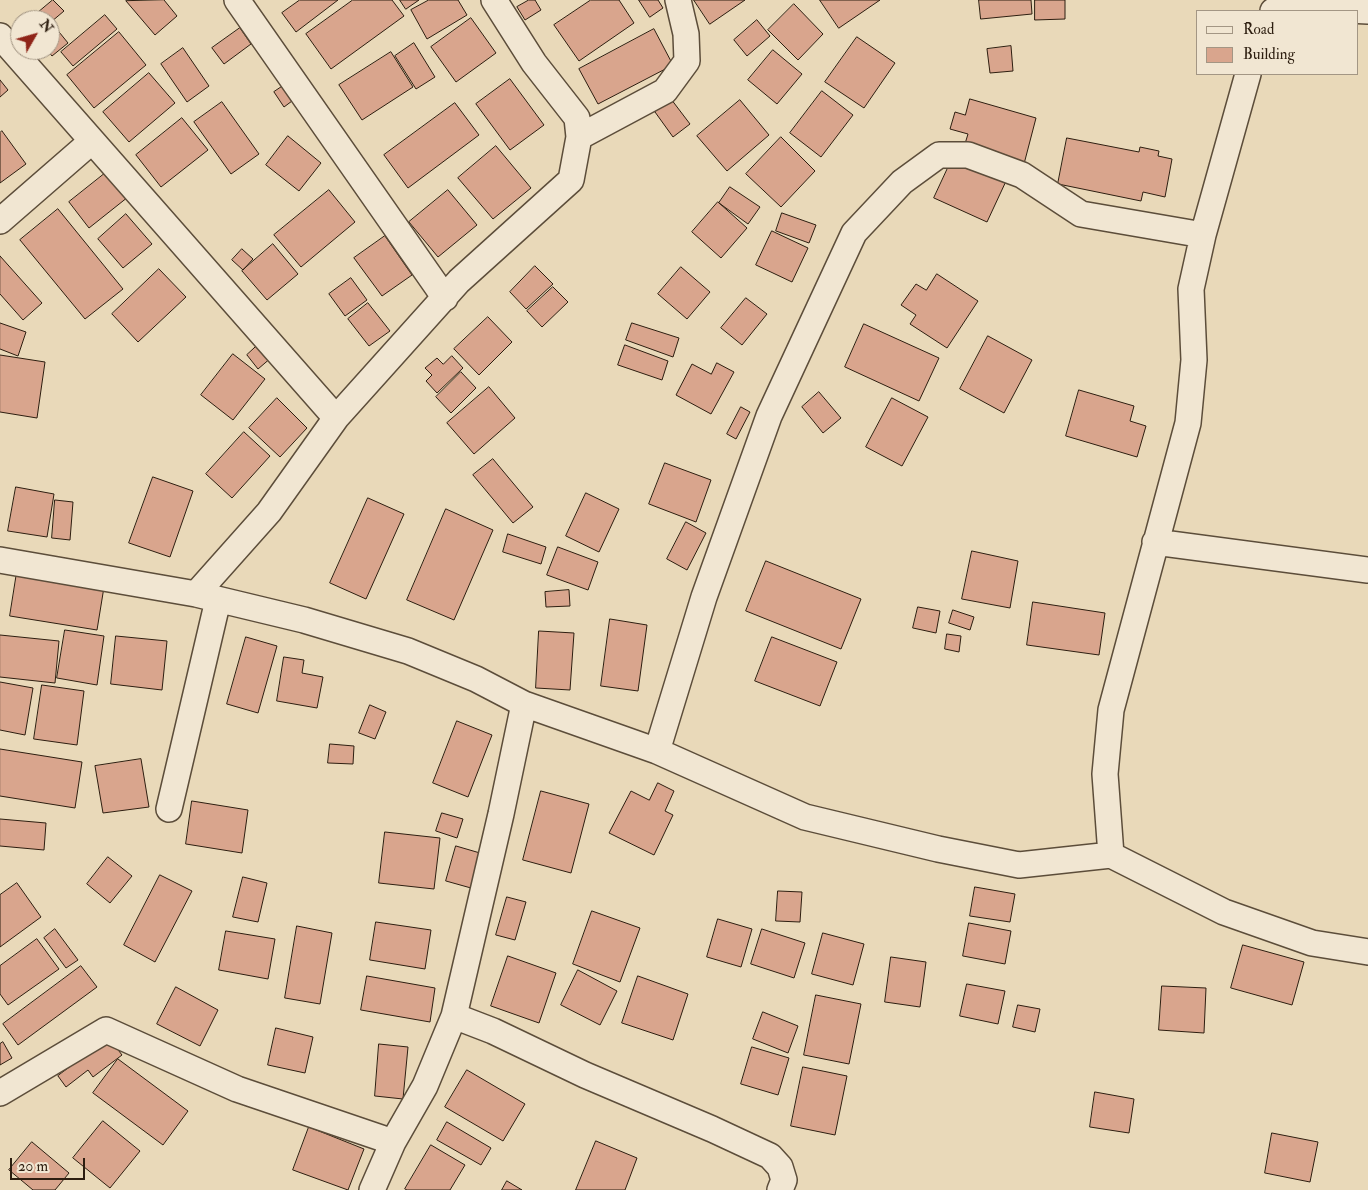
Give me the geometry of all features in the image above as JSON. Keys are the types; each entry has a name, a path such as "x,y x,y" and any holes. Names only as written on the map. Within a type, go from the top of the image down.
{"street":[{"path":"237,0 445,298"},
{"path":"169,809 207,597 336,418 459,281 571,180 579,137 578,118 534,63 494,0"},
{"path":"579,137 665,91 687,61 686,34 678,0"},
{"path":"1276,10 1289,6 1352,10"},
{"path":"0,36 336,418"},
{"path":"1111,855 1105,774 1111,710 1188,423 1194,360 1191,289 1203,235 1248,75"},
{"path":"0,221 92,141"},
{"path":"657,751 704,597 769,416 854,233 902,182 939,155 968,155 1022,175 1081,214 1203,235"},
{"path":"1155,542 1368,570"},
{"path":"0,560 207,597 304,620 408,651 476,679 524,704 657,751 805,817 1019,865 1111,855 1224,912 1312,943 1368,952"},
{"path":"372,1190 393,1142 425,1086 454,1016 501,814 524,704"},
{"path":"454,1016 494,1031 585,1075 770,1156 780,1167 784,1180 780,1190"},
{"path":"0,1093 106,1030 237,1089 393,1142"}],"building":[{"path":"53,0 64,11 60,14 60,10 41,10"},
{"path":"164,0 177,16 155,35 126,1"},
{"path":"300,0 338,0 296,32 282,13"},
{"path":"353,0 392,0 404,16 331,69 306,34"},
{"path":"400,0 419,0 406,9"},
{"path":"429,0 458,0 467,15 427,39 411,10"},
{"path":"529,0 535,0 541,10 525,20 517,7"},
{"path":"591,0 619,0 634,23 579,61 554,25"},
{"path":"639,0 658,0 663,8 650,17"},
{"path":"694,0 745,0 710,24"},
{"path":"820,0 880,0 839,28"},
{"path":"979,0 1031,0 1032,14 981,19"},
{"path":"1035,0 1065,0 1065,19 1035,20"},
{"path":"794,4 823,34 798,60 768,30"},
{"path":"105,15 117,29 73,66 61,52"},
{"path":"471,18 496,53 456,82 431,47"},
{"path":"757,20 770,36 747,56 734,40"},
{"path":"240,28 251,44 224,64 212,48"},
{"path":"654,29 673,65 598,104 579,69"},
{"path":"119,32 146,65 94,108 67,75"},
{"path":"60,33 68,43 60,50"},
{"path":"857,37 895,63 864,108 825,82"},
{"path":"414,43 435,77 416,89 395,56"},
{"path":"1011,46 1013,71 990,73 987,49"},
{"path":"183,48 209,86 187,102 161,64"},
{"path":"773,50 802,74 777,104 748,80"},
{"path":"391,52 413,87 362,120 339,85"},
{"path":"149,73 175,103 129,142 103,112"},
{"path":"510,79 544,125 510,150 476,104"},
{"path":"0,80 8,90 0,97"},
{"path":"286,84 296,98 284,107 274,92"},
{"path":"822,91 853,115 821,157 790,133"},
{"path":"671,99 690,124 673,137 655,112"},
{"path":"970,99 1036,118 1024,164 964,147 968,134 950,129 955,112 965,115"},
{"path":"740,100 769,135 727,171 697,136"},
{"path":"222,102 259,154 231,174 194,122"},
{"path":"455,103 479,135 408,188 384,155"},
{"path":"182,118 208,150 161,187 136,155"},
{"path":"2,131 26,164 0,183 0,133"},
{"path":"288,136 321,163 299,191 266,165"},
{"path":"781,137 815,171 781,207 746,174"},
{"path":"1067,138 1139,152 1140,147 1159,151 1158,156 1172,159 1165,197 1143,192 1141,201 1058,184"},
{"path":"496,146 531,188 493,219 458,178"},
{"path":"954,155 1007,179 987,222 934,198"},
{"path":"108,171 128,197 89,228 69,202"},
{"path":"730,187 760,207 748,224 719,203"},
{"path":"329,190 355,222 301,267 274,235"},
{"path":"448,190 477,225 438,257 409,222"},
{"path":"718,202 747,228 721,258 692,232"},
{"path":"58,209 123,289 85,319 20,240"},
{"path":"782,213 816,225 809,243 776,231"},
{"path":"126,214 152,244 123,268 98,239"},
{"path":"772,231 808,248 792,282 756,265"},
{"path":"385,236 412,275 382,296 354,258"},
{"path":"273,244 298,274 267,300 242,271"},
{"path":"242,249 253,259 243,270 232,260"},
{"path":"0,256 42,303 23,320 0,294"},
{"path":"535,266 553,284 526,309 510,292"},
{"path":"681,267 710,292 687,319 658,294"},
{"path":"159,269 186,297 138,342 112,314"},
{"path":"937,274 978,301 947,348 910,324 916,315 901,305 916,284 926,290"},
{"path":"351,278 367,300 345,316 329,294"},
{"path":"553,287 568,302 542,327 527,311"},
{"path":"746,298 767,314 742,345 721,328"},
{"path":"368,303 390,331 369,346 348,319"},
{"path":"488,317 512,342 479,375 454,349"},
{"path":"0,323 26,332 18,356 0,349"},
{"path":"632,323 679,338 673,357 626,340"},
{"path":"864,324 939,358 919,401 845,367"},
{"path":"988,336 1032,360 1004,413 960,389"},
{"path":"260,343 272,357 258,369 247,355"},
{"path":"625,345 668,361 662,380 618,365"},
{"path":"233,354 265,379 233,420 201,395"},
{"path":"0,355 45,362 37,418 0,412"},
{"path":"452,356 463,368 437,393 426,381 432,375 425,368 437,358 443,364"},
{"path":"717,363 734,372 711,414 676,395 692,364 711,374"},
{"path":"461,372 476,388 451,413 436,397"},
{"path":"489,387 515,418 474,454 447,423"},
{"path":"1079,390 1134,406 1130,421 1146,426 1137,457 1066,436"},
{"path":"819,392 841,418 823,433 802,407"},
{"path":"277,398 307,428 280,457 249,428"},
{"path":"892,398 928,417 902,466 866,447"},
{"path":"741,407 750,412 736,439 727,434"},
{"path":"244,432 270,456 232,498 206,474"},
{"path":"493,459 533,507 513,523 473,475"},
{"path":"665,463 711,480 696,522 649,504"},
{"path":"153,477 193,491 170,557 129,543"},
{"path":"16,487 54,494 47,537 8,531"},
{"path":"586,493 619,509 599,552 566,536"},
{"path":"368,498 404,514 366,599 330,583"},
{"path":"55,500 73,502 70,540 52,538"},
{"path":"446,509 493,530 454,620 407,600"},
{"path":"686,522 706,533 687,570 667,559"},
{"path":"508,534 546,547 541,564 503,552"},
{"path":"558,547 598,562 588,590 547,575"},
{"path":"972,551 1018,561 1010,608 962,599"},
{"path":"766,561 861,599 841,649 746,611"},
{"path":"17,572 104,587 97,630 10,616"},
{"path":"569,590 570,606 546,607 545,592"},
{"path":"1033,602 1105,613 1099,655 1027,645"},
{"path":"918,607 940,611 936,633 913,628"},
{"path":"953,610 974,617 970,630 949,623"},
{"path":"610,619 647,625 638,691 601,686"},
{"path":"65,630 104,636 97,685 57,678"},
{"path":"539,631 574,633 570,690 536,688"},
{"path":"947,634 961,636 959,652 945,649"},
{"path":"0,635 59,641 55,683 0,677"},
{"path":"116,636 167,641 162,690 111,684"},
{"path":"246,637 277,646 258,713 227,704"},
{"path":"772,637 837,662 820,706 755,681"},
{"path":"284,657 304,660 302,673 323,677 317,708 277,701"},
{"path":"0,682 33,688 25,735 0,730"},
{"path":"42,685 84,691 77,745 34,739"},
{"path":"370,705 386,712 375,739 359,733"},
{"path":"457,721 492,735 468,797 433,783"},
{"path":"330,744 354,746 353,764 328,763"},
{"path":"0,749 82,762 75,808 0,796"},
{"path":"141,759 149,807 103,813 95,766"},
{"path":"658,783 674,791 665,811 673,815 654,855 609,833 631,791 649,800"},
{"path":"541,791 589,804 571,873 523,860"},
{"path":"192,801 248,810 242,853 186,844"},
{"path":"442,813 463,819 457,838 436,831"},
{"path":"0,819 46,823 44,850 0,846"},
{"path":"385,832 440,838 434,889 379,883"},
{"path":"456,846 480,853 471,888 446,881"},
{"path":"108,857 132,876 110,903 87,884"},
{"path":"160,875 192,891 155,962 124,945"},
{"path":"243,877 267,883 258,922 233,917"},
{"path":"17,883 41,917 0,947 0,895"},
{"path":"975,887 1015,894 1010,922 970,916"},
{"path":"778,891 802,892 800,922 776,921"},
{"path":"507,897 526,902 515,940 496,935"},
{"path":"592,911 640,928 620,982 573,964"},
{"path":"718,919 752,929 741,967 707,957"},
{"path":"376,922 431,930 425,969 370,960"},
{"path":"969,923 1011,931 1005,964 963,956"},
{"path":"297,926 332,933 320,1004 285,998"},
{"path":"55,929 78,960 66,968 44,938"},
{"path":"762,929 805,943 794,978 751,964"},
{"path":"226,931 275,939 268,979 219,970"},
{"path":"823,933 864,944 853,985 812,974"},
{"path":"37,939 59,969 8,1005 0,994 0,966"},
{"path":"1243,945 1304,962 1292,1005 1231,988"},
{"path":"508,956 556,973 539,1023 491,1006"},
{"path":"891,957 926,962 920,1007 885,1002"},
{"path":"81,966 97,987 18,1045 3,1024"},
{"path":"578,970 617,991 600,1025 561,1005"},
{"path":"367,976 435,988 430,1022 361,1010"},
{"path":"638,976 688,994 673,1040 622,1023"},
{"path":"967,984 1005,991 998,1024 960,1016"},
{"path":"1162,986 1206,988 1204,1033 1159,1030"},
{"path":"176,987 218,1010 200,1046 157,1024"},
{"path":"816,995 861,1004 849,1064 804,1055"},
{"path":"1018,1005 1040,1009 1035,1032 1013,1027"},
{"path":"763,1012 798,1026 788,1053 753,1039"},
{"path":"276,1028 313,1037 305,1073 268,1065"},
{"path":"109,1038 122,1055 93,1077 88,1070 66,1087 58,1076"},
{"path":"3,1042 12,1058 0,1065 0,1044"},
{"path":"379,1044 408,1047 403,1099 375,1096"},
{"path":"752,1047 789,1058 778,1095 741,1084"},
{"path":"118,1059 188,1111 163,1145 93,1093"},
{"path":"803,1067 847,1076 835,1135 791,1126"},
{"path":"467,1070 525,1104 503,1141 445,1107"},
{"path":"1095,1092 1134,1099 1129,1133 1090,1127"},
{"path":"103,1121 140,1151 110,1188 73,1158"},
{"path":"447,1122 491,1148 481,1165 437,1140"},
{"path":"309,1127 364,1149 348,1190 293,1170"},
{"path":"1272,1133 1318,1142 1310,1182 1265,1173"},
{"path":"596,1141 637,1158 625,1190 576,1190"},
{"path":"32,1142 69,1173 55,1190 33,1190 9,1170"},
{"path":"431,1145 465,1165 450,1190 405,1189"},
{"path":"507,1181 522,1190 502,1190"}]}
